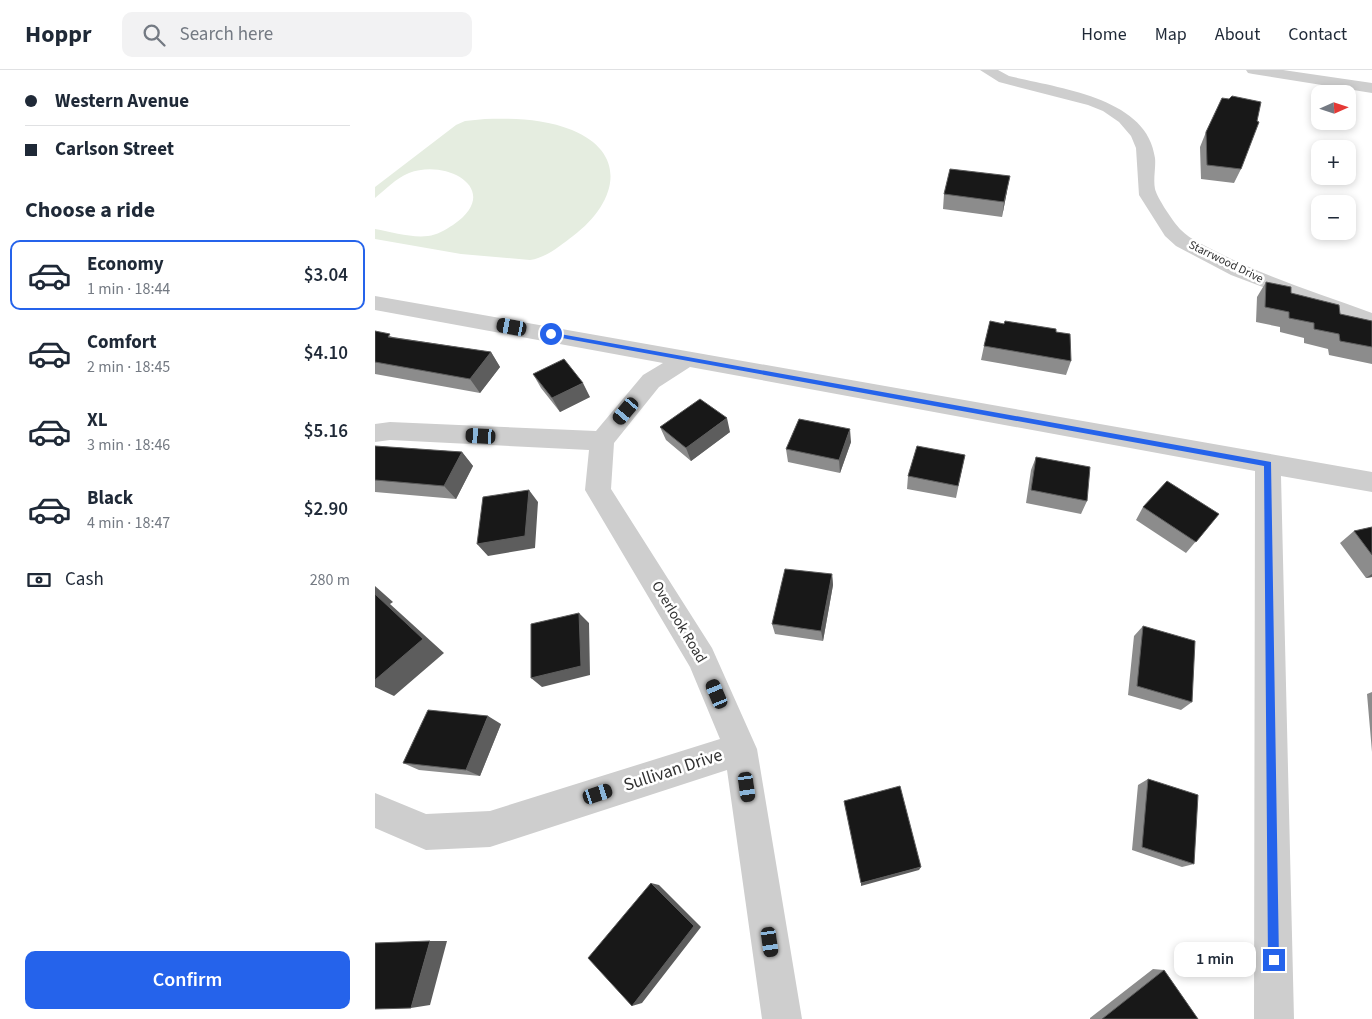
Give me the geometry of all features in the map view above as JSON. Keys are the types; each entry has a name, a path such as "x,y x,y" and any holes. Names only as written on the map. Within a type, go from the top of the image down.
{"street":[{"name":"Starrwood Drive","path":"987,70 993,75 1004,79 1094,102 1113,110 1125,118 1139,135 1144,148 1145,188 1148,195 1172,232 1183,242 1238,271 1372,321"},
{"path":"1253,70 1372,88"},
{"path":"375,303 1372,482"},
{"path":"375,433 390,431 602,441 651,381 688,358"},
{"name":"Overlook Road","path":"602,441 598,490 701,658 741,749 782,1019"},
{"path":"1268,464 1274,1019"},
{"name":"Sullivan Drive","path":"375,810 426,832 490,829 741,749"}],"shaded area":[{"path":"485,119 529,120 561,126 590,140 603,152 609,166 610,180 607,195 588,223 553,251 542,257 530,260 461,254 375,239 375,229 415,236 435,235 453,225 467,212 473,200 472,189 464,180 439,170 424,169 404,175 375,198 375,187 456,125 465,121"}],"building":[{"path":"1232,96 1261,102 1257,121 1259,122 1241,169 1207,165 1206,132 1222,98 1229,99"},
{"path":"950,169 1010,176 1004,202 944,194"},
{"path":"1266,282 1291,287 1291,293 1339,305 1340,314 1372,321 1372,347 1340,341 1339,334 1314,329 1314,323 1289,318 1289,312 1265,307"},
{"path":"990,321 1004,324 1005,321 1056,329 1056,332 1070,334 1071,361 984,346"},
{"path":"375,331 390,334 388,337 491,352 470,379 375,362"},
{"path":"564,359 583,383 552,398 533,374"},
{"path":"700,399 727,418 686,448 660,427"},
{"path":"799,419 850,429 839,460 786,449"},
{"path":"375,446 462,452 444,486 375,480"},
{"path":"917,446 965,455 958,486 908,476"},
{"path":"1036,457 1090,467 1087,501 1031,490"},
{"path":"1167,481 1219,514 1196,542 1143,507"},
{"path":"529,490 525,536 477,544 483,497"},
{"path":"1372,527 1372,555 1354,531"},
{"path":"785,569 832,574 821,631 772,624"},
{"path":"375,594 423,639 375,680"},
{"path":"579,613 581,666 531,678 531,624"},
{"path":"1143,626 1195,641 1192,702 1137,686"},
{"path":"428,710 488,716 466,770 403,763"},
{"path":"1148,779 1198,795 1194,864 1142,847"},
{"path":"900,786 921,867 861,883 844,801"},
{"path":"651,883 694,926 632,1006 588,958"},
{"path":"430,941 411,1008 375,1009 375,943"},
{"path":"1164,970 1198,1019 1102,1019"}],"route":[{"path":"551,334 1268,464 1274,960"}]}
